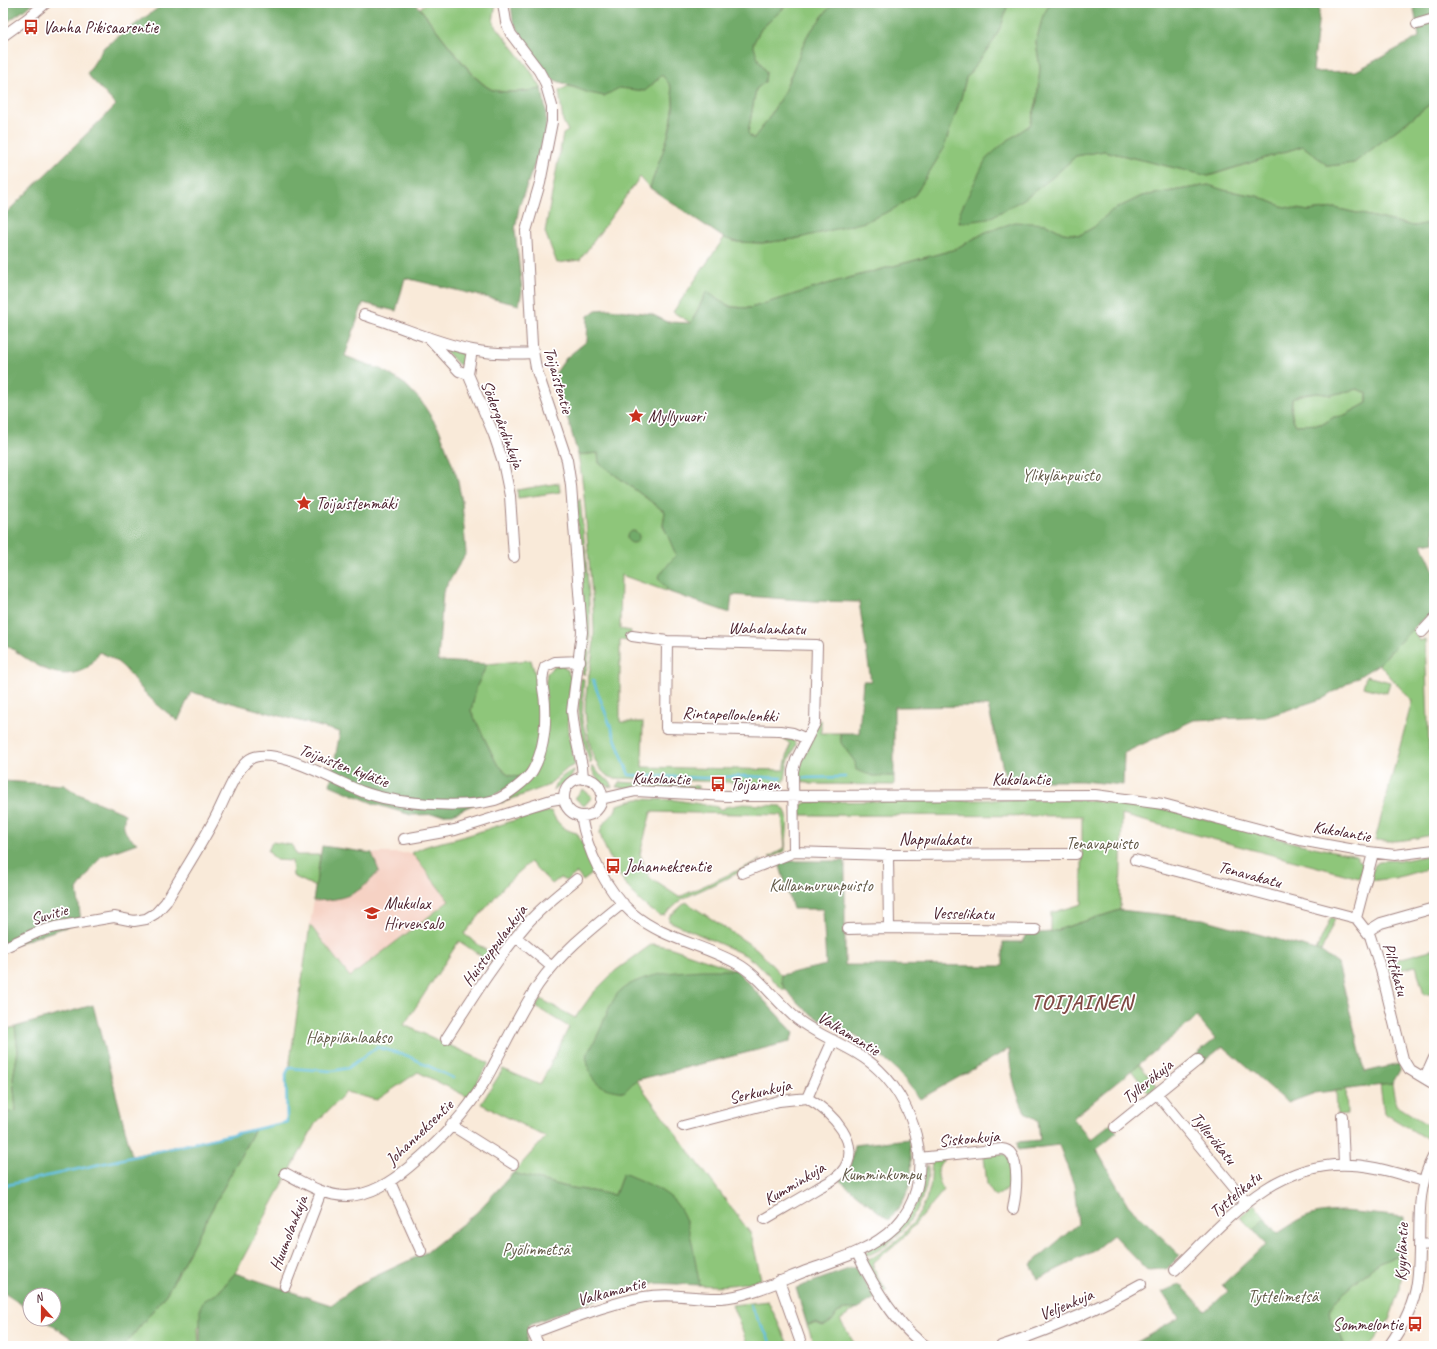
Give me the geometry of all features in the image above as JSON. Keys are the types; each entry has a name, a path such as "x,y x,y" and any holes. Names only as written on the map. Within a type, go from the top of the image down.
{"street":[{"path":"3,36 46,3"},
{"name":"Toijaistentie","path":"503,3 506,22 512,34 539,71 545,82 552,106 552,122 540,183 526,231 533,353 538,378 560,437 569,473 581,614 582,643 572,711 583,779"},
{"path":"1417,24 1434,19"},
{"path":"364,315 472,350 514,354 533,353"},
{"path":"428,337 459,371 468,374"},
{"name":"Södergårdinkuja","path":"472,350 468,374 494,435 504,468 513,517 514,557"},
{"path":"1422,632 1434,619"},
{"name":"Wahalankatu","path":"632,636 667,641 817,645 815,723 795,764 793,796"},
{"name":"Rintapellonlenkki","path":"667,641 666,728 780,731 793,733 807,739"},
{"name":"Toijaisten kylätie","path":"81,922 114,917 134,921 146,919 156,913 166,902 215,819 240,771 250,759 260,755 283,758 363,792 391,800 470,804 496,800 513,790 532,772 541,752 545,719 545,704 541,680 545,667 555,662 580,661"},
{"path":"583,779 592,781 598,786 602,799 595,811 581,816 570,810 564,798 570,784 583,779"},
{"name":"Kukolantie","path":"602,799 636,791 726,796 1067,795 1121,798 1163,804 1300,840 1372,853 1400,854 1434,850"},
{"path":"793,796 794,852"},
{"path":"404,838 455,830 551,800 564,798"},
{"name":"Valkamantie","path":"539,1346 533,1333 595,1311 646,1296 730,1297 857,1253 881,1238 897,1225 909,1206 915,1190 919,1158 914,1127 909,1112 894,1086 877,1068 857,1053 810,1028 791,1015 762,984 739,964 652,927 623,903 610,886 592,854 583,829 581,816"},
{"name":"Nappulakatu","path":"742,873 794,852 888,855 1076,854"},
{"path":"1356,918 1372,853"},
{"path":"888,855 890,928"},
{"name":"Tenavakatu","path":"1134,860 1356,918"},
{"name":"Huistuppulankuja","path":"446,1039 497,962 516,937 538,912 577,879"},
{"name":"Johanneksentie","path":"285,1173 321,1192 334,1195 356,1194 378,1188 390,1182 419,1159 466,1109 484,1082 526,1005 552,967 580,938 623,903"},
{"path":"1368,931 1381,923 1434,908"},
{"name":"Pilttikatu","path":"1356,918 1368,931 1381,970 1403,1059 1409,1068 1434,1084"},
{"name":"Suvitie","path":"3,948 38,932 81,922"},
{"name":"Vesselikatu","path":"848,929 890,928 1036,930"},
{"path":"516,937 552,967"},
{"name":"Serkunkuja","path":"683,1126 779,1102 807,1098 833,1040"},
{"path":"1425,1078 1434,1058"},
{"name":"Tyllerökuja","path":"1115,1127 1198,1060"},
{"name":"Tyllerökatu","path":"1157,1094 1246,1202"},
{"name":"Kumminkuja","path":"765,1219 836,1177 847,1164 849,1149 843,1131 823,1108 807,1098"},
{"path":"1342,1116 1344,1164"},
{"path":"452,1125 513,1164"},
{"name":"Siskonkuja","path":"919,1158 1002,1149 1009,1150 1012,1152 1014,1161 1017,1191 1013,1209"},
{"name":"Kyyrläntie","path":"1389,1346 1404,1323 1413,1303 1418,1281 1419,1212 1423,1181 1434,1155"},
{"name":"Tyttelikatu","path":"1175,1270 1246,1202 1269,1185 1291,1174 1321,1166 1344,1164 1363,1166 1423,1181"},
{"path":"390,1182 421,1251"},
{"name":"Huumolankuja","path":"284,1286 321,1192"},
{"path":"1419,1245 1434,1244"},
{"path":"857,1253 896,1318 910,1334 926,1346"},
{"path":"779,1281 802,1346"},
{"name":"Veljenkuja","path":"1001,1346 1030,1337 1068,1321 1104,1305 1141,1284"}],"shaded area":[{"name":"Mukulax Hirvensalo","path":"322,846 366,853 412,853 449,901 350,977 310,925"}],"green space":[{"path":"3,3 34,3 3,25"},
{"path":"165,3 415,3 464,65 485,85 493,90 505,92 542,89 546,111 546,132 519,207 515,230 522,291 519,305 405,278 396,311 363,303 345,356 383,370 406,385 421,401 439,429 457,477 462,502 466,553 443,592 438,661 487,664 476,688 471,711 496,762 508,775 523,778 500,792 453,814 411,815 375,804 330,785 340,732 191,692 178,721 149,697 122,666 108,656 99,652 87,668 74,673 63,674 42,668 3,643 3,216 116,105 87,74 104,47"},
{"path":"426,3 496,3 493,22 528,67 542,89 505,92 493,90 486,86 476,77 444,40 420,8"},
{"path":"511,3 789,3 761,29 753,44 758,59 766,72 765,82 756,89 748,133 753,139 767,121 784,92 807,36 833,3 1008,3 1002,24 993,42 966,78 961,98 943,150 915,195 892,210 865,222 795,239 762,243 737,242 724,238 650,188 671,125 673,112 671,88 669,83 662,75 645,91 619,88 604,96 589,93 552,79 533,54 513,21"},
{"path":"789,3 833,3 807,36 784,92 767,121 753,139 748,133 756,89 765,82 766,72 758,59 753,44 761,29"},
{"path":"1008,3 1050,3 1043,16 1036,42 1040,68 1037,101 1030,125 1004,143 960,212 960,223 1053,177 1076,156 1104,151 1209,176 1303,146 1328,166 1354,163 1434,101 1434,222 1414,226 1335,208 1308,211 1281,206 1257,196 1223,190 1208,185 1142,196 1111,211 1094,227 1080,235 1063,233 1046,224 986,232 953,250 834,282 750,308 732,307 718,300 707,291 691,323 673,312 724,238 737,242 762,243 795,239 915,195 943,150 961,98 966,78 1002,24"},
{"path":"1050,3 1320,3 1313,72 1356,71 1419,37 1413,3 1434,3 1434,101 1354,163 1328,166 1303,146 1208,176 1104,151 1076,156 1053,177 1024,199 988,219 959,223 960,212 986,159 1004,143 1030,125 1037,101 1040,68 1036,42 1043,16"},
{"path":"662,75 669,83 671,88 673,112 671,125 663,152 650,188 640,177 580,260 557,263 545,232 563,134 568,131 563,121 559,91 568,86 604,96 619,87 645,91"},
{"name":"Ylikylänpuisto","path":"1209,185 1223,190 1257,196 1281,206 1308,211 1335,208 1414,226 1434,222 1434,542 1422,544 1434,571 1434,611 1413,628 1379,664 1324,698 1266,717 1194,720 1124,753 1123,785 1082,781 1006,781 988,706 894,707 894,776 873,776 856,770 855,762 841,743 840,733 859,733 863,681 871,681 859,602 814,601 732,595 730,613 669,592 658,577 676,555 663,525 665,512 599,463 598,453 578,455 555,374 566,358 587,341 588,316 596,310 610,309 651,314 668,322 691,323 707,291 718,300 731,307 750,308 834,282 953,250 986,232 1015,222 1046,224 1063,233 1080,235 1094,227 1111,211 1142,196","holes":["1357,389 1367,393 1367,403 1343,416 1334,417 1323,424 1296,425 1293,419 1291,409 1292,399 1301,395 1318,393 1331,395"]},
{"path":"445,347 462,352 465,356 464,363 459,365 445,350"},
{"path":"1357,389 1367,393 1367,403 1343,416 1334,417 1323,424 1296,425 1292,415 1292,399 1301,395 1318,393 1331,395"},
{"path":"598,453 599,463 665,512 663,525 677,555 658,577 669,592 621,575 620,629 631,631 630,641 620,640 620,722 643,722 642,767 784,770 790,744 783,738 793,740 796,744 788,762 785,779 781,784 613,778 606,775 596,762 588,736 585,710 592,655 594,624 584,494 578,455"},
{"path":"559,483 560,492 518,498 517,490"},
{"path":"580,499 590,617 588,662 584,675 582,674 586,641 576,502"},
{"path":"631,531 635,531 639,537 635,543 631,543 627,539 627,535"},
{"path":"1413,628 1419,641 1425,639 1429,750 1434,750 1434,834 1404,840 1375,840 1412,701 1379,664"},
{"path":"531,660 540,692 541,718 534,761 523,778 508,775 496,762 471,711 476,688 487,664"},
{"path":"564,664 564,668 568,670 569,675 572,677 568,721 570,742 575,765 568,768 547,786 501,803 500,799 534,773 547,673 553,667"},
{"path":"1366,676 1390,682 1387,693 1363,687"},
{"path":"581,678 584,679 582,719 592,761 590,763 581,732 579,700"},
{"path":"819,720 821,721 821,733 840,733 846,750 859,764 876,773 894,776 894,785 811,784 799,781 798,768 806,753 805,751"},
{"path":"591,767 594,767 600,775 611,782 612,787 601,783"},
{"path":"575,770 570,779 553,791 555,784 561,778"},
{"path":"3,781 64,785 76,793 125,814 125,831 129,837 137,843 101,856 77,890 81,922 3,948"},
{"path":"619,782 698,786 698,790 616,787"},
{"path":"583,789 592,797 584,806 575,798"},
{"path":"637,799 676,800 718,807 718,809 743,804 781,806 785,810 788,821 785,851 770,858 769,857 785,847 782,815 651,812 640,854 650,878 679,897 761,860 736,874 682,899 665,915 660,916 642,903 622,879 606,850 600,833 603,825 614,813 617,805"},
{"name":"Tenavapuisto","path":"1068,799 1142,805 1186,814 1295,843 1357,856 1357,859 1363,865 1359,878 1122,815 1120,910 1051,932 1051,913 1082,904 1082,816 799,815 801,805 808,802"},
{"name":"Häppilänlaakso","path":"551,811 564,828 577,833 596,871 583,881 577,873 566,881 560,878 552,884 530,862 506,884 464,934 494,956 490,962 459,941 404,1025 489,1063 468,1097 418,1072 377,1100 346,1092 315,1124 235,1273 218,1293 198,1328 199,1346 124,1346 167,1293 255,1129 287,1122 286,1074 289,1068 310,925 350,977 449,901 412,853 430,845 459,838 527,816"},
{"path":"272,842 292,845 296,855 320,855 316,887 293,876 292,861 276,860 268,851"},
{"path":"322,846 372,853 379,871 365,886 350,895 334,899 313,901"},
{"path":"1434,854 1434,867 1395,878 1369,881 1376,862 1378,861 1405,860"},
{"name":"Kullanmurunpuisto","path":"784,861 845,861 845,965 1003,966 1003,942 1023,942 1027,934 1051,932 1120,910 1203,919 1320,951 1338,964 1365,1072 1399,1064 1400,1070 1392,1084 1315,1093 1288,1103 1223,1046 1202,1063 1196,1055 1215,1039 1197,1017 1073,1118 1091,1140 1111,1124 1117,1132 1096,1149 1128,1205 1180,1255 1167,1269 1147,1270 1113,1235 1092,1252 1038,1279 1031,1264 1078,1224 1074,1185 1059,1145 1018,1150 1017,1142 1040,1140 1038,1120 1025,1112 1018,1097 1012,1073 1009,1049 920,1099 898,1071 857,1036 815,1017 801,1006 786,990 782,983 781,975 826,965 823,909 793,909 779,863"},
{"path":"686,902 757,949 781,975 782,983 786,990 783,990 761,967 745,955 669,921 669,917"},
{"path":"1331,917 1335,919 1321,951 1316,950"},
{"path":"652,944 669,947 736,970 794,1033 789,1042 636,1080 751,1234 761,1279 730,1285 700,1285 696,1270 623,1173 615,1195 567,1187 513,1173 546,1137 481,1104 503,1069 540,1085 569,1027 536,1007 541,999 575,1018 593,993 615,971"},
{"path":"1434,949 1434,993 1424,995 1416,966 1387,973 1384,963"},
{"path":"702,970 736,970 794,1033 789,1042 636,1080 624,1092 601,1086 596,1082 590,1072 586,1055 596,1038 610,1006 619,992 638,980 659,974"},
{"path":"93,1005 132,1156 255,1129 167,1293 124,1346 83,1346 55,1327 62,1327 62,1287 22,1287 22,1305 4,1293 3,1113 16,1111 13,1078 18,1051 15,1027"},
{"path":"15,1027 18,1051 13,1078 16,1111 3,1113 3,1030"},
{"path":"1139,1064 1157,1086 1149,1093 1131,1070"},
{"path":"1392,1084 1396,1105 1434,1129 1428,1140 1384,1113 1380,1085"},
{"path":"1346,1089 1347,1114 1337,1115 1336,1091"},
{"name":"Kumminkumpu","path":"909,1139 911,1151 910,1182 903,1201 889,1220 839,1180 851,1165 854,1145"},
{"path":"1005,1154 1009,1159 1011,1187 995,1197 987,1185 984,1156"},
{"path":"933,1159 944,1160 939,1167 938,1175 944,1190 905,1236 874,1262 873,1268 887,1291 884,1293 865,1262 897,1240 914,1222 921,1211 930,1187"},
{"path":"928,1165 928,1179 924,1193 910,1220 901,1232 890,1242 866,1256 866,1253 915,1206 922,1188 925,1168"},
{"name":"Pyölinmetsä","path":"513,1173 567,1187 615,1195 623,1173 659,1189 677,1204 688,1225 700,1285 649,1283 632,1286 528,1325 526,1346 200,1346 200,1307 205,1300 218,1293 235,1273 331,1305 361,1283 427,1252 476,1213"},
{"path":"1254,1204 1265,1218 1253,1230 1240,1217"},
{"name":"Tyttelimetsä","path":"1344,1211 1404,1217 1403,1253 1379,1262 1337,1299 1329,1312 1332,1322 1343,1341 1344,1346 1130,1346 1179,1318 1162,1292 1180,1284 1206,1311 1228,1291 1222,1285 1266,1244 1253,1230 1265,1218 1277,1234 1294,1223 1309,1216 1324,1212"},
{"path":"1403,1253 1400,1289 1389,1320 1370,1346 1344,1346 1341,1337 1332,1322 1329,1312 1337,1299 1379,1262"},
{"path":"854,1267 875,1298 857,1309 846,1309 837,1313 832,1321 823,1326 815,1323 807,1325 796,1288"},
{"path":"768,1301 789,1346 749,1346 747,1343 732,1305"},
{"path":"853,1307 857,1309 840,1320 856,1346 815,1346 807,1325 832,1321 837,1313"}],"waterway":[{"path":"593,680 629,775 704,778 744,776 781,778"},
{"path":"803,778 845,777"},
{"path":"3,1186 287,1122 286,1074 289,1068 332,1071 348,1068 377,1047 408,1056 453,1078"},
{"path":"750,1305 773,1346"}],"place":[{"name":"Vanha Pikisaarentie","path":"31,27"},
{"name":"Myllyvuori","path":"636,416"},
{"name":"Toijaistenmäki","path":"304,503"},
{"name":"Toijainen","path":"718,784"},
{"name":"Johanneksentie","path":"613,866"},
{"name":"Mukulax Hirvensalo","path":"372,913"},
{"name":"Sommelontie","path":"1415,1324"}],"district":[{"name":"TOIJAINEN","path":"1082,1002"}]}
